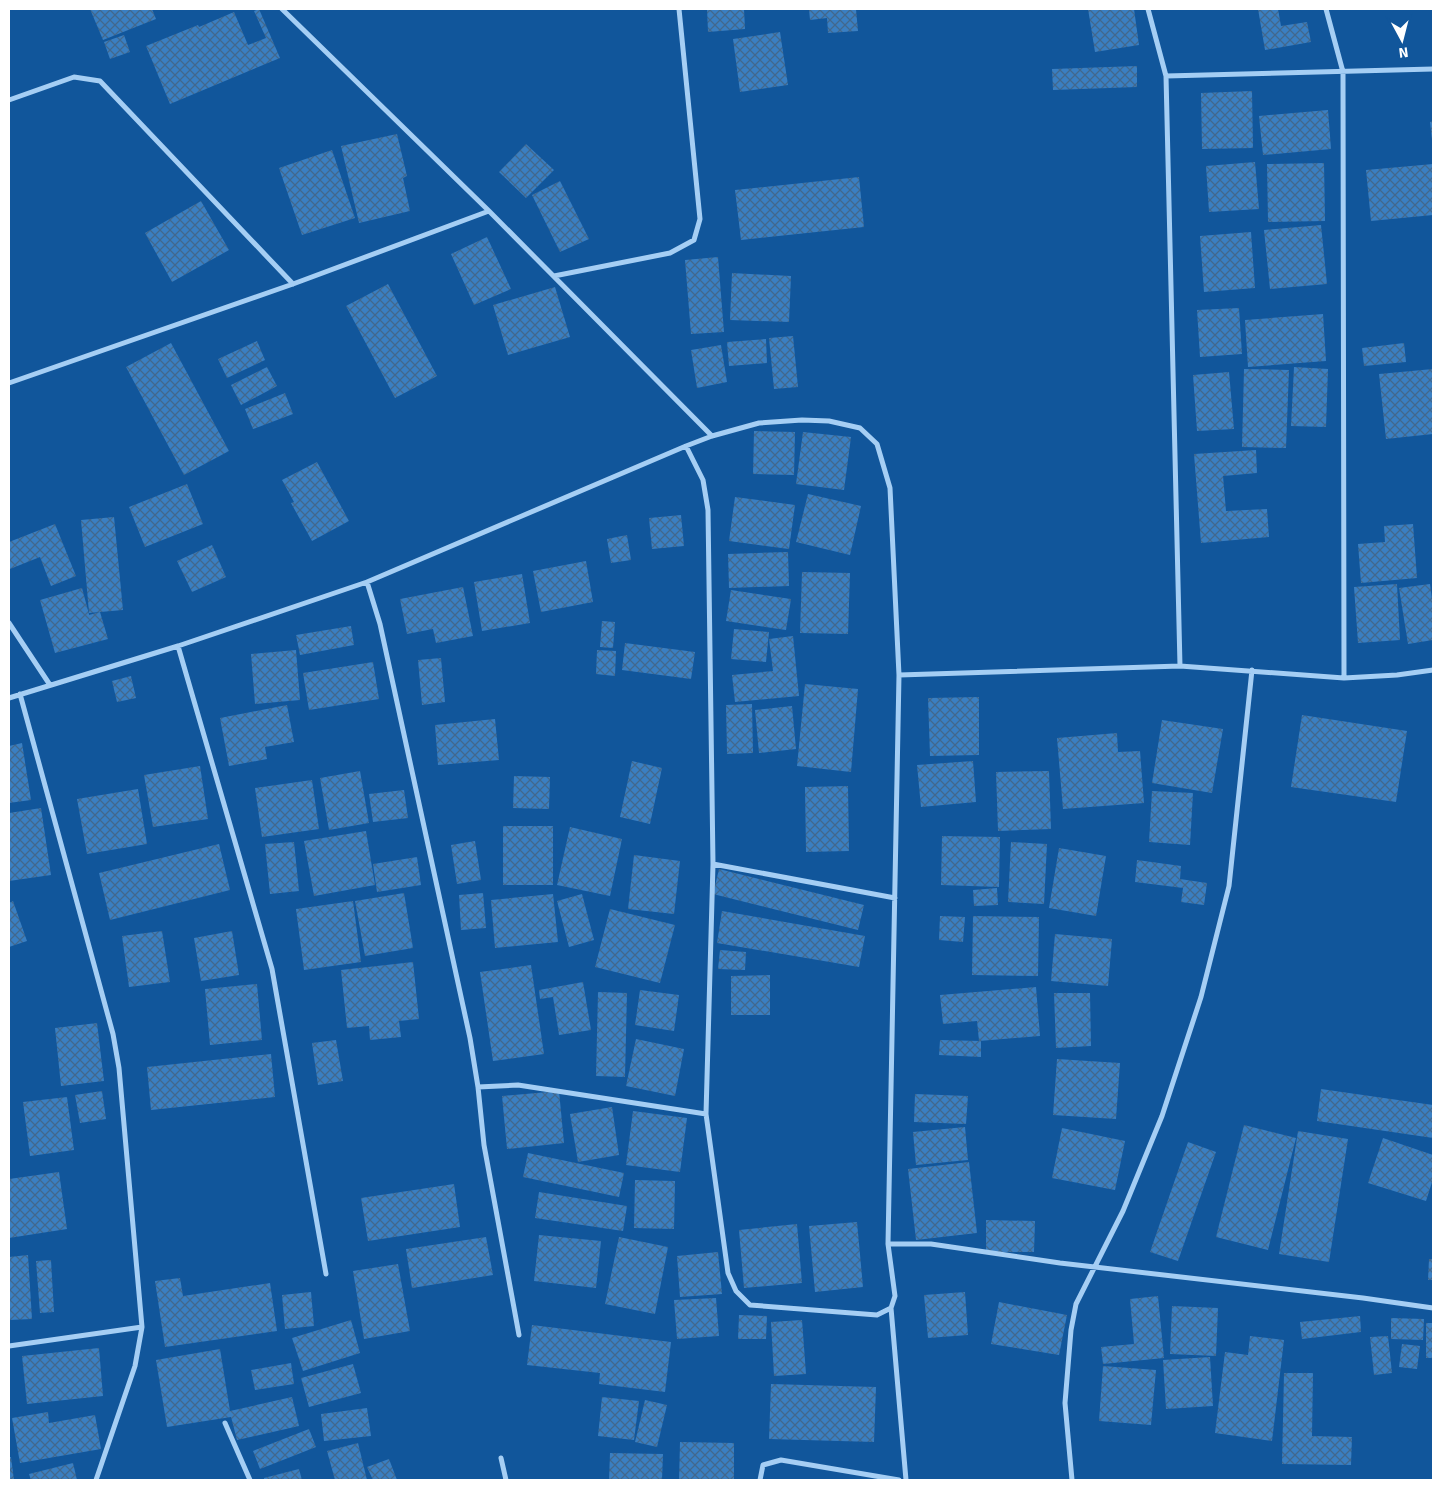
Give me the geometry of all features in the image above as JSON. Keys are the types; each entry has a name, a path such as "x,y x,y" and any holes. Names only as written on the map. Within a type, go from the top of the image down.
{"street":[{"path":"282,9 489,211 712,436"},
{"path":"554,276 670,253 694,240 700,219 679,9"},
{"path":"1148,9 1166,76 1180,666"},
{"path":"1326,9 1343,72 1344,678"},
{"path":"1166,76 1433,68"},
{"path":"9,100 74,77 100,81 293,284"},
{"path":"9,382 293,284 489,211"},
{"path":"9,698 178,646 367,582 712,436 758,423 802,420 829,421 860,428 877,444 890,488 899,675 888,1244 895,1296 891,1308 906,1480"},
{"path":"686,446 703,480 708,510 713,864 706,1114 728,1273 736,1291 750,1306 877,1315 891,1308"},
{"path":"367,582 380,624 470,1038 478,1087 484,1145 519,1336"},
{"path":"9,623 50,685"},
{"path":"178,646 272,969 326,1274"},
{"path":"899,675 1180,666 1344,678 1397,675 1433,670"},
{"path":"1072,1480 1065,1403 1071,1330 1076,1304 1123,1211 1162,1116 1202,997 1229,886 1252,670"},
{"path":"20,694 113,1034 120,1068 142,1327 135,1366 96,1480"},
{"path":"713,864 895,898"},
{"path":"478,1087 518,1085 706,1114"},
{"path":"888,1244 931,1244 1096,1267 1433,1308"},
{"path":"9,1346 142,1327"},
{"path":"224,1423 250,1480"},
{"path":"502,1458 506,1480"},
{"path":"760,1480 763,1465 781,1460 899,1480"}],"building":[{"path":"90,9 152,9 156,19 103,40"},
{"path":"259,9 280,58 170,104 146,46 234,12 248,45 266,38 254,11"},
{"path":"707,9 744,9 745,29 708,32"},
{"path":"809,9 856,9 858,31 828,33 827,18 810,20"},
{"path":"1088,9 1134,9 1139,45 1095,52"},
{"path":"1258,9 1278,9 1281,26 1307,22 1311,42 1265,50"},
{"path":"780,32 788,85 740,92 733,39"},
{"path":"124,35 130,52 110,59 104,42"},
{"path":"1137,66 1137,87 1053,90 1052,69"},
{"path":"1252,91 1253,148 1202,149 1201,93"},
{"path":"1328,110 1331,149 1263,155 1259,116"},
{"path":"1433,121 1433,140 1432,140 1430,122"},
{"path":"397,134 407,176 403,178 410,211 359,223 341,146"},
{"path":"526,144 554,170 526,198 499,172"},
{"path":"332,150 355,218 302,235 279,168"},
{"path":"1255,162 1259,209 1209,212 1206,166"},
{"path":"1324,163 1325,221 1268,222 1267,164"},
{"path":"1433,164 1433,215 1371,221 1366,170"},
{"path":"859,177 864,227 741,240 735,190"},
{"path":"560,181 589,239 560,252 532,195"},
{"path":"201,201 229,250 172,282 145,233"},
{"path":"1321,225 1327,284 1270,289 1264,230"},
{"path":"1251,232 1255,288 1204,292 1200,236"},
{"path":"487,237 511,289 474,305 451,254"},
{"path":"718,257 724,332 691,334 685,260"},
{"path":"732,273 791,276 789,322 730,320"},
{"path":"388,284 437,376 395,398 346,306"},
{"path":"555,287 570,337 508,355 493,305"},
{"path":"1239,308 1242,354 1200,357 1197,310"},
{"path":"1323,314 1326,361 1248,367 1245,320"},
{"path":"793,336 798,387 774,389 769,338"},
{"path":"766,339 767,363 729,366 727,342"},
{"path":"257,341 265,360 227,378 218,359"},
{"path":"171,343 229,451 184,475 126,367"},
{"path":"1404,343 1406,362 1364,366 1362,348"},
{"path":"721,345 727,382 697,388 691,350"},
{"path":"267,367 277,386 241,405 231,385"},
{"path":"1294,367 1328,369 1326,427 1291,426"},
{"path":"1244,369 1289,370 1286,448 1242,447"},
{"path":"1433,369 1433,434 1386,439 1379,374"},
{"path":"1229,372 1234,429 1197,431 1193,375"},
{"path":"285,393 293,414 253,429 245,409"},
{"path":"754,431 795,432 794,475 753,474"},
{"path":"803,432 851,437 844,490 796,484"},
{"path":"1256,450 1257,473 1223,476 1226,511 1267,509 1269,537 1201,543 1194,454"},
{"path":"317,462 349,521 312,541 291,503 294,502 282,480"},
{"path":"187,484 203,524 145,547 129,507"},
{"path":"808,494 861,506 850,555 796,542"},
{"path":"735,497 795,505 789,549 729,541"},
{"path":"681,515 684,546 652,549 649,518"},
{"path":"114,517 123,610 89,613 81,520"},
{"path":"55,524 76,576 51,586 40,557 10,569 9,542"},
{"path":"1413,524 1417,578 1361,583 1358,544 1385,542 1384,526"},
{"path":"627,535 631,560 611,563 607,539"},
{"path":"212,545 226,577 192,592 177,561"},
{"path":"788,552 789,586 729,588 728,554"},
{"path":"586,561 593,602 541,612 533,571"},
{"path":"802,572 850,573 848,634 800,633"},
{"path":"522,574 530,623 482,631 474,582"},
{"path":"1397,584 1400,640 1358,643 1354,587"},
{"path":"1430,584 1433,607 1433,640 1408,644 1399,588"},
{"path":"463,587 473,636 436,643 433,629 407,634 400,599"},
{"path":"82,588 89,615 100,612 108,639 55,653 40,600"},
{"path":"731,590 791,599 786,630 726,621"},
{"path":"602,621 615,622 613,648 600,647"},
{"path":"351,626 354,645 300,655 296,635"},
{"path":"734,629 769,632 766,662 731,659"},
{"path":"793,636 799,696 735,702 732,675 773,671 769,639"},
{"path":"625,643 695,652 691,679 622,670"},
{"path":"296,650 300,700 255,704 251,654"},
{"path":"597,650 616,651 615,676 596,674"},
{"path":"441,658 445,702 422,705 418,660"},
{"path":"373,662 379,699 309,710 303,673"},
{"path":"131,676 136,698 117,702 112,681"},
{"path":"805,684 858,689 851,772 797,766"},
{"path":"979,697 979,755 930,756 928,698"},
{"path":"752,704 753,753 727,754 726,705"},
{"path":"287,705 294,742 265,747 267,759 229,766 220,718"},
{"path":"792,706 796,749 759,753 755,710"},
{"path":"1302,715 1407,731 1396,802 1291,787"},
{"path":"495,719 499,760 438,765 435,725"},
{"path":"1162,720 1223,729 1212,793 1152,783"},
{"path":"1117,733 1118,752 1140,751 1144,803 1063,809 1057,738"},
{"path":"22,743 31,800 9,803 9,746"},
{"path":"632,761 662,768 650,824 620,817"},
{"path":"973,761 976,802 921,807 917,765"},
{"path":"200,766 208,819 153,827 144,775"},
{"path":"360,771 369,823 329,830 320,778"},
{"path":"1049,771 1051,829 998,831 996,772"},
{"path":"514,776 550,777 549,809 513,808"},
{"path":"312,780 319,829 262,837 255,788"},
{"path":"848,786 849,851 806,852 805,787"},
{"path":"138,789 147,844 87,854 77,799"},
{"path":"404,790 408,818 373,822 369,794"},
{"path":"1152,791 1193,793 1190,845 1149,842"},
{"path":"41,808 51,875 9,881 9,813"},
{"path":"503,826 553,826 553,885 503,885"},
{"path":"570,827 622,839 610,896 557,885"},
{"path":"366,831 375,885 314,896 304,841"},
{"path":"942,836 1000,837 999,887 941,885"},
{"path":"475,841 481,880 457,884 451,845"},
{"path":"294,842 299,891 270,894 265,844"},
{"path":"1011,842 1047,844 1044,904 1008,902"},
{"path":"219,844 230,890 110,920 99,873"},
{"path":"1059,848 1106,856 1096,916 1049,908"},
{"path":"634,855 680,861 674,914 628,909"},
{"path":"417,857 421,885 377,892 373,864"},
{"path":"1137,860 1181,866 1180,879 1207,883 1204,905 1181,902 1183,888 1135,882"},
{"path":"719,869 864,905 858,930 713,894"},
{"path":"997,888 998,905 974,906 973,890"},
{"path":"404,893 413,948 365,956 355,901"},
{"path":"483,893 486,928 461,930 459,895"},
{"path":"553,894 558,942 495,948 491,900"},
{"path":"582,894 594,940 569,947 557,901"},
{"path":"13,901 27,941 9,947 9,903"},
{"path":"353,901 361,962 304,970 296,909"},
{"path":"610,909 675,925 660,983 595,967"},
{"path":"722,911 865,936 859,967 717,943"},
{"path":"940,916 965,917 963,942 939,940"},
{"path":"973,916 1039,917 1038,976 972,975"},
{"path":"162,931 170,982 129,987 122,936"},
{"path":"232,931 239,975 201,981 194,938"},
{"path":"1055,934 1112,939 1108,986 1051,981"},
{"path":"720,950 746,952 745,970 718,969"},
{"path":"413,962 419,1019 399,1021 401,1037 370,1040 369,1026 347,1028 341,970"},
{"path":"531,965 544,1054 493,1061 480,972"},
{"path":"770,975 770,1015 731,1015 731,976"},
{"path":"583,982 591,1030 559,1035 553,997 540,999 539,990"},
{"path":"257,984 262,1040 210,1045 205,989"},
{"path":"1036,987 1040,1036 979,1041 977,1021 943,1024 940,995"},
{"path":"640,990 679,995 674,1031 635,1025"},
{"path":"598,992 627,993 625,1077 596,1076"},
{"path":"1054,993 1090,993 1091,1046 1056,1048"},
{"path":"97,1023 104,1081 61,1086 55,1028"},
{"path":"636,1039 684,1049 675,1096 626,1086"},
{"path":"336,1040 343,1081 318,1085 312,1043"},
{"path":"940,1040 981,1041 981,1057 939,1055"},
{"path":"271,1054 275,1097 151,1110 147,1067"},
{"path":"1057,1059 1120,1063 1116,1119 1053,1115"},
{"path":"1321,1089 1433,1105 1433,1138 1317,1121"},
{"path":"102,1091 106,1119 80,1123 75,1095"},
{"path":"559,1091 564,1143 507,1149 502,1096"},
{"path":"915,1094 968,1096 966,1124 914,1122"},
{"path":"67,1097 74,1150 30,1156 23,1102"},
{"path":"612,1107 619,1155 578,1162 570,1114"},
{"path":"633,1111 687,1118 680,1172 626,1165"},
{"path":"1244,1125 1296,1138 1268,1250 1216,1237"},
{"path":"965,1127 968,1160 916,1165 913,1132"},
{"path":"1062,1128 1125,1141 1115,1190 1052,1178"},
{"path":"1298,1131 1348,1139 1329,1262 1279,1254"},
{"path":"1383,1138 1433,1155 1433,1179 1426,1201 1368,1183"},
{"path":"1188,1142 1216,1152 1178,1261 1150,1252"},
{"path":"528,1153 624,1173 619,1197 523,1177"},
{"path":"969,1162 977,1233 916,1240 908,1169"},
{"path":"59,1172 67,1229 9,1238 9,1179"},
{"path":"635,1180 675,1181 674,1229 634,1228"},
{"path":"454,1184 460,1227 368,1241 361,1198"},
{"path":"539,1192 627,1206 623,1231 535,1218"},
{"path":"986,1220 1035,1221 1034,1252 986,1252"},
{"path":"857,1222 863,1287 815,1292 809,1226"},
{"path":"797,1224 802,1283 744,1288 739,1230"},
{"path":"539,1235 601,1241 596,1288 534,1281"},
{"path":"486,1237 493,1275 412,1288 406,1249"},
{"path":"619,1237 668,1247 655,1314 605,1304"},
{"path":"718,1252 722,1294 680,1297 677,1256"},
{"path":"28,1255 32,1319 9,1320 9,1257"},
{"path":"1429,1259 1433,1259 1433,1280 1428,1280"},
{"path":"51,1260 54,1312 40,1313 36,1261"},
{"path":"398,1264 410,1331 364,1339 353,1271"},
{"path":"180,1278 183,1296 270,1283 277,1331 165,1347 155,1281"},
{"path":"311,1292 314,1326 285,1329 282,1295"},
{"path":"965,1292 968,1335 928,1338 924,1295"},
{"path":"1158,1296 1164,1358 1103,1364 1101,1347 1134,1344 1130,1299"},
{"path":"716,1298 719,1336 677,1339 674,1300"},
{"path":"999,1302 1067,1315 1059,1355 991,1344"},
{"path":"1172,1306 1218,1308 1216,1356 1170,1354"},
{"path":"739,1315 767,1316 766,1339 738,1339"},
{"path":"1360,1316 1361,1332 1302,1339 1300,1322"},
{"path":"1391,1318 1424,1319 1423,1340 1391,1339"},
{"path":"351,1320 360,1353 303,1371 292,1338"},
{"path":"802,1320 806,1374 774,1376 771,1322"},
{"path":"1426,1323 1433,1323 1433,1358 1426,1358"},
{"path":"532,1325 671,1342 665,1392 599,1384 600,1373 527,1365"},
{"path":"1250,1336 1284,1340 1272,1441 1215,1433 1225,1352 1248,1355"},
{"path":"1388,1336 1392,1373 1374,1375 1370,1337"},
{"path":"1402,1344 1420,1346 1417,1369 1399,1367"},
{"path":"99,1348 103,1396 27,1404 22,1356"},
{"path":"220,1349 230,1411 292,1397 299,1426 237,1440 231,1417 167,1427 156,1360"},
{"path":"1210,1357 1213,1406 1166,1409 1163,1360"},
{"path":"291,1363 294,1384 255,1390 251,1370"},
{"path":"353,1364 361,1393 309,1407 301,1378"},
{"path":"1103,1366 1156,1370 1151,1425 1099,1421"},
{"path":"1284,1373 1313,1373 1312,1436 1352,1437 1351,1465 1282,1464"},
{"path":"771,1384 876,1387 874,1442 769,1439"},
{"path":"602,1397 639,1401 634,1440 598,1436"},
{"path":"645,1400 667,1405 657,1447 635,1442"},
{"path":"367,1408 371,1436 324,1441 321,1414"},
{"path":"48,1412 49,1423 95,1415 101,1449 20,1463 12,1418"},
{"path":"309,1429 316,1447 260,1469 253,1451"},
{"path":"680,1442 734,1443 734,1480 679,1480"},
{"path":"358,1443 367,1480 335,1480 327,1451"},
{"path":"610,1453 663,1454 662,1480 609,1480"},
{"path":"9,1457 11,1457 14,1480 9,1480"},
{"path":"389,1459 397,1480 373,1480 367,1467"},
{"path":"73,1463 77,1480 31,1480 29,1474"},
{"path":"299,1469 302,1480 264,1480 264,1478"}]}
